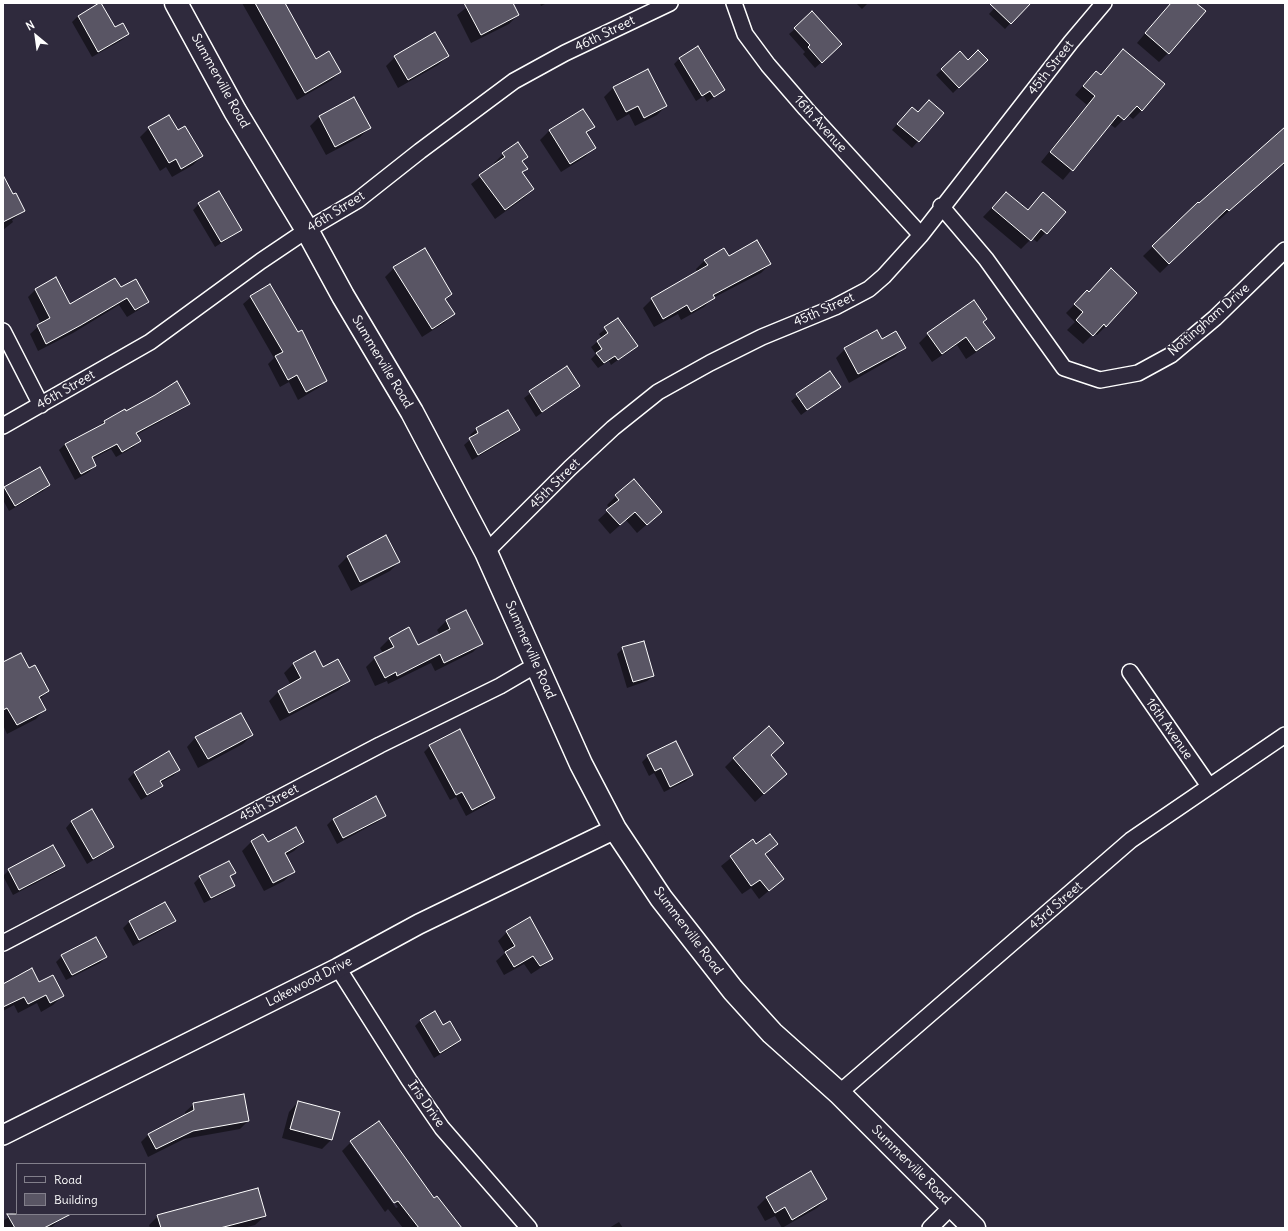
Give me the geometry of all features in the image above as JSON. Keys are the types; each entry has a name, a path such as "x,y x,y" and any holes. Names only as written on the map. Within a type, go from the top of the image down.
{"main road":[{"name":"Summerville Road","path":"176,3 236,111 307,230 343,296 412,412 486,552 536,665 566,727 581,764 615,829 661,898 733,990 772,1033 839,1094 974,1228"}],"street":[{"name":"46th Street","path":"3,426 150,342 307,230 358,200 420,151 514,81 565,53 670,3"},
{"name":"16th Avenue","path":"734,3 746,34 768,66 825,131 921,235"},
{"name":"45th Street","path":"486,552 570,468 613,428 658,392 710,363 762,337 835,307 869,289 884,276 921,235 941,206 989,148 1071,42 1104,3"},
{"name":"Nottingham Drive","path":"941,206 986,259 1064,368 1100,380 1138,374 1171,355 1215,318 1285,250"},
{"path":"3,330 41,405"},
{"name":"45th Street","path":"3,943 380,745 500,686 536,665"},
{"name":"16th Avenue","path":"1130,672 1209,786"},
{"name":"43rd Street","path":"839,1094 1131,840 1285,735"},
{"name":"Lakewood Drive","path":"3,1135 338,968 419,924 615,829"},
{"name":"Iris Drive","path":"338,968 409,1080 442,1128 529,1228"},
{"path":"930,1228 952,1206"}],"building":[{"path":"101,3 115,27 123,23 129,34 98,52 78,16"},
{"path":"255,3 285,3 316,59 329,51 341,72 305,93"},
{"path":"464,3 513,3 519,15 481,35"},
{"path":"989,3 1031,3 1011,24"},
{"path":"1171,3 1196,3 1206,11 1169,54 1145,33"},
{"path":"812,11 842,44 822,63 808,47 810,45 794,28"},
{"path":"435,32 449,56 408,80 394,56"},
{"path":"698,46 725,90 714,97 710,91 702,96 679,58"},
{"path":"1123,49 1165,84 1142,111 1137,106 1124,120 1118,115 1073,171 1050,152 1095,96 1083,86 1096,71 1101,75"},
{"path":"978,50 988,60 959,88 941,69 960,51 968,60"},
{"path":"648,69 667,106 644,118 638,106 626,112 613,87"},
{"path":"354,97 371,128 335,147 319,116"},
{"path":"929,100 944,113 919,142 897,124 912,107 918,112"},
{"path":"583,109 595,127 586,132 596,148 570,164 549,130"},
{"path":"169,115 178,130 185,126 203,156 181,169 176,159 169,163 148,127"},
{"path":"1285,127 1285,162 1229,211 1227,209 1169,264 1152,246 1198,202 1199,203"},
{"path":"518,142 528,157 522,161 528,169 522,172 534,189 505,210 479,175 505,157 502,153"},
{"path":"3,175 13,194 16,193 25,211 3,222"},
{"path":"219,191 242,230 221,242 198,203"},
{"path":"1006,192 1028,210 1043,192 1066,212 1047,234 1041,229 1031,241 992,208"},
{"path":"757,240 771,264 713,295 715,298 691,312 687,305 663,319 651,298 708,265 704,260 724,248 729,256"},
{"path":"425,248 452,294 445,299 455,314 432,329 393,267"},
{"path":"1111,268 1137,293 1106,327 1104,324 1093,336 1076,320 1083,312 1074,304 1087,290 1089,292"},
{"path":"56,277 70,304 115,278 121,287 136,279 149,302 135,310 127,298 46,344 37,325 50,318 35,289"},
{"path":"270,284 298,332 302,330 327,381 306,392 297,375 288,380 275,356 283,352 250,296"},
{"path":"974,300 987,319 983,322 995,338 976,351 966,337 942,354 927,333"},
{"path":"618,318 638,346 618,360 615,356 604,363 596,353 602,349 597,341 608,333 604,327"},
{"path":"877,330 882,339 896,331 906,348 858,374 844,348"},
{"path":"567,366 580,386 542,412 529,391"},
{"path":"830,371 841,387 807,410 796,394"},
{"path":"177,381 190,404 136,433 141,441 122,452 117,444 92,457 96,466 81,474 65,444 105,423 104,421 125,409 126,411 155,395"},
{"path":"508,410 520,430 478,455 469,438 478,433 476,428"},
{"path":"40,467 50,485 15,506 4,487"},
{"path":"634,479 662,512 647,525 635,512 620,525 606,510 619,500 615,495"},
{"path":"386,535 400,562 360,582 347,556"},
{"path":"466,610 483,644 444,663 440,654 397,676 396,672 385,678 374,657 394,647 389,638 409,627 418,645 450,629 446,620"},
{"path":"644,641 654,676 633,682 622,647"},
{"path":"315,651 323,667 338,659 350,681 289,713 278,691 301,678 293,663"},
{"path":"21,653 29,668 35,665 49,691 39,697 46,710 17,725 7,708 3,710 3,662"},
{"path":"241,713 253,735 208,759 195,737"},
{"path":"769,726 784,743 771,755 787,774 764,794 733,758"},
{"path":"460,729 495,798 472,810 462,792 456,795 429,745"},
{"path":"676,741 693,775 670,787 661,768 655,771 647,755"},
{"path":"169,751 180,770 160,781 163,786 147,795 134,772"},
{"path":"376,796 386,816 343,838 333,819"},
{"path":"92,809 114,847 93,859 71,821"},
{"path":"296,827 304,842 285,853 295,872 273,883 251,841 263,834 268,842"},
{"path":"770,834 778,844 765,854 784,879 769,891 760,880 751,886 730,856 753,839 756,844"},
{"path":"53,845 65,866 19,890 8,869"},
{"path":"229,861 236,873 230,876 235,886 211,898 199,876"},
{"path":"165,902 176,921 139,940 129,921"},
{"path":"530,917 553,959 540,966 533,956 514,967 505,952 515,946 506,931"},
{"path":"96,937 107,957 72,975 61,955"},
{"path":"32,968 39,982 53,975 64,996 50,1003 46,995 28,1004 24,997 3,1007 3,984"},
{"path":"435,1011 443,1025 450,1021 461,1040 440,1053 420,1020"},
{"path":"244,1094 249,1121 193,1131 156,1149 148,1134 194,1110 193,1103"},
{"path":"298,1101 340,1112 332,1140 290,1129"},
{"path":"379,1121 434,1198 437,1196 462,1228 419,1228 398,1201 394,1203 350,1141"},
{"path":"811,1171 827,1199 792,1220 785,1207 775,1213 766,1197"},
{"path":"258,1188 266,1216 220,1228 161,1228 157,1215"},
{"path":"7,1214 69,1215 44,1228 15,1228"}]}
